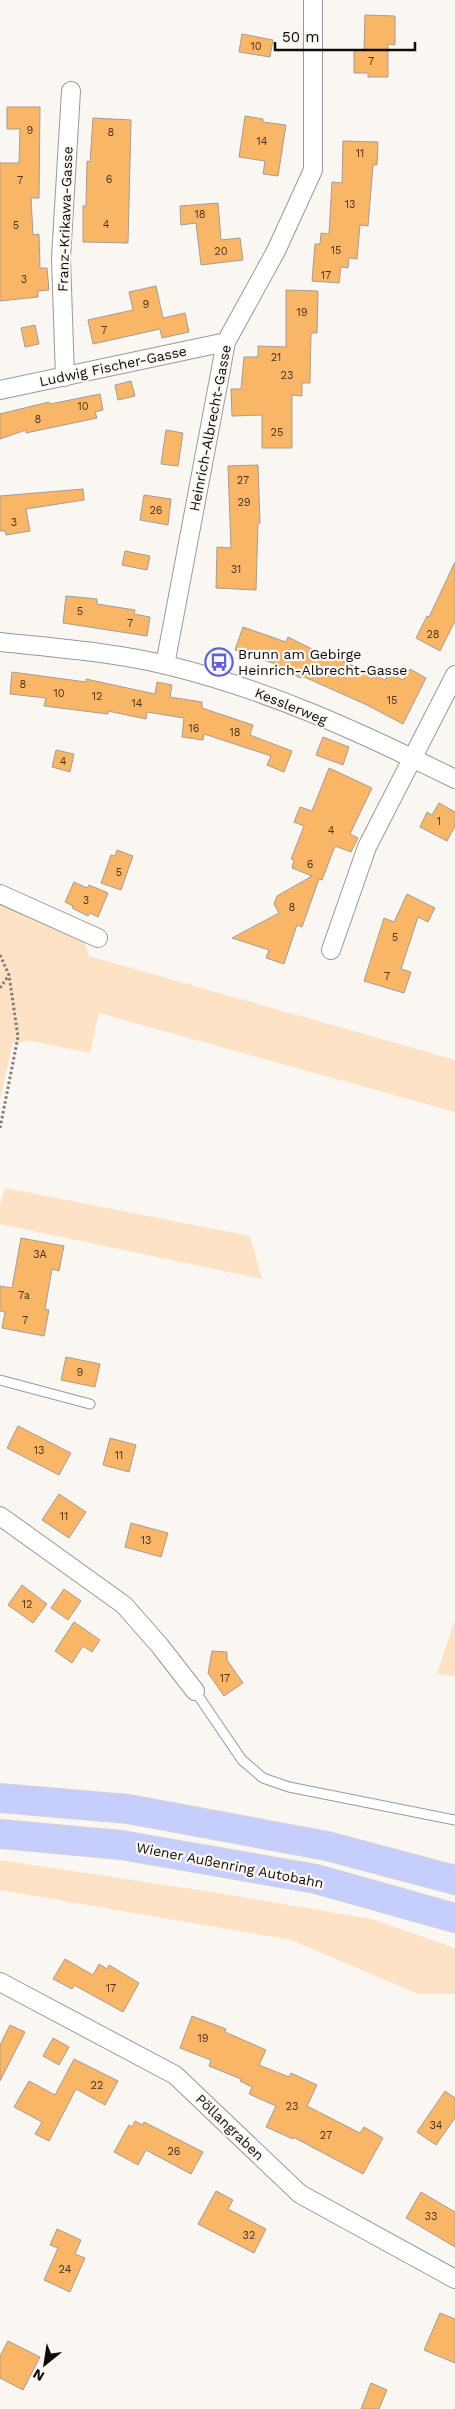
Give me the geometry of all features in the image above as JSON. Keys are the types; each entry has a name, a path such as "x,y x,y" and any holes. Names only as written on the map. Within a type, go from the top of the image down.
{"highway":[{"path":"0,1798 128,1809 327,1846 455,1880"},
{"name":"Wiener Außenring Autobahn","path":"0,1834 121,1845 316,1880 455,1918"}],"street":[{"name":"Heinrich-Albrecht-Gasse","path":"164,665 226,342 276,251 313,170 313,0"},
{"name":"Franz-Krikawa-Gasse","path":"65,377 61,258 71,91"},
{"name":"Ludwig Fischer-Gasse","path":"0,390 226,342"},
{"name":"Kesslerweg","path":"0,642 71,649 164,665 270,695 411,757 455,779"},
{"path":"331,950 367,847 411,757 455,675"},
{"path":"0,894 98,938"},
{"path":"0,1516 124,1605 160,1646 195,1691"},
{"name":"Pöllangraben","path":"0,1982 175,2075 300,2194 455,2279"}],"lane":[{"path":"0,1380 90,1404"},
{"path":"195,1691 242,1760 263,1778 289,1787 455,1820"}],"path":[{"path":"0,955 9,975 18,1037 0,1128"},
{"path":"0,988 9,975"}],"shaded area":[{"path":"0,900 84,940 89,956 455,1060 455,1112 99,1013 90,1053 31,1041 13,1043 0,1099"},
{"path":"5,1188 250,1236 262,1279 0,1224 0,1206"},
{"path":"454,1622 455,1676 437,1674"},
{"path":"0,1860 218,1893 372,1919 455,1948 455,1994 418,1994 291,1940 0,1890"}],"building":[{"path":"365,15 395,16 395,45 388,44 388,77 368,77 368,73 354,73 354,50 364,50"},
{"path":"242,34 273,40 270,57 239,52"},
{"path":"7,107 40,107 39,198 31,198 33,235 39,234 40,268 47,268 49,290 38,291 38,297 0,301 0,163 19,163 20,129 7,129"},
{"path":"245,116 263,119 263,122 286,125 278,176 263,174 265,161 239,157"},
{"path":"93,118 131,120 128,243 83,242 83,206 86,206 87,161 90,162"},
{"path":"343,141 378,142 377,165 373,165 368,226 360,225 357,259 349,258 348,268 341,267 339,283 312,281 315,244 320,244 321,233 329,234 332,182 342,183"},
{"path":"218,203 221,240 240,238 243,260 201,265 196,223 181,225 180,206"},
{"path":"156,286 163,318 185,313 189,332 162,338 160,329 93,344 88,320 133,310 129,292"},
{"path":"286,290 318,291 317,333 311,333 310,383 302,383 302,396 292,395 292,448 262,448 262,415 232,416 231,389 241,389 244,357 258,357 258,346 286,347"},
{"path":"35,325 39,344 25,347 21,328"},
{"path":"131,381 135,396 118,400 115,385"},
{"path":"100,394 103,410 95,412 97,418 26,433 26,430 0,439 0,414 49,402 50,404"},
{"path":"166,430 183,433 178,466 161,464"},
{"path":"258,465 260,523 258,523 256,590 216,588 217,547 231,548 228,466"},
{"path":"83,489 84,500 26,509 30,531 6,535 5,531 0,531 0,496"},
{"path":"144,495 171,499 168,525 140,520"},
{"path":"125,551 150,556 147,570 122,565"},
{"path":"455,562 455,621 440,651 416,638 427,616 429,617"},
{"path":"66,596 97,599 97,604 135,610 134,614 150,617 147,636 63,623"},
{"path":"243,627 286,642 288,637 328,657 329,655 385,680 389,673 403,680 410,669 426,678 403,724 367,705 277,667 278,665 235,650"},
{"path":"12,672 86,682 86,679 155,694 157,682 172,685 170,697 202,702 202,708 253,725 250,735 292,751 284,772 267,765 271,756 204,734 203,740 182,737 184,718 147,712 146,719 108,711 108,714 44,706 46,698 10,694"},
{"path":"323,737 349,747 343,765 316,755"},
{"path":"56,750 74,754 70,772 52,767"},
{"path":"329,768 372,788 350,834 358,838 351,852 335,846 322,880 319,879 302,927 297,925 284,964 266,958 269,950 232,938 279,913 274,904 277,896 312,876 292,868 294,860 291,859 304,826 294,822 300,807 312,811"},
{"path":"439,803 455,812 455,826 447,841 420,827 427,812 432,815"},
{"path":"117,850 133,856 121,890 101,883 111,855 115,856"},
{"path":"74,882 87,888 89,885 108,893 98,917 90,913 88,916 65,902"},
{"path":"407,894 435,908 428,922 418,917 401,969 411,972 404,993 364,981 384,918 394,922"},
{"path":"21,1238 64,1246 59,1271 52,1269 45,1309 49,1310 44,1336 2,1328 5,1312 0,1311 0,1286 12,1288"},
{"path":"66,1357 100,1364 95,1387 61,1380"},
{"path":"18,1426 71,1453 59,1475 7,1448"},
{"path":"110,1438 136,1445 129,1472 103,1465"},
{"path":"59,1494 86,1512 69,1538 42,1520"},
{"path":"131,1523 168,1533 161,1557 125,1547"},
{"path":"22,1585 47,1604 33,1623 8,1605"},
{"path":"64,1589 81,1601 68,1620 51,1608"},
{"path":"74,1622 100,1640 92,1652 83,1646 72,1663 55,1651"},
{"path":"212,1651 227,1652 227,1660 243,1683 224,1696 208,1673"},
{"path":"65,1959 93,1975 99,1964 107,1969 109,1965 139,1983 123,2012 74,1985 72,1989 53,1979"},
{"path":"192,2016 226,2029 225,2032 266,2050 259,2065 289,2077 291,2073 317,2085 307,2106 360,2133 364,2127 383,2138 363,2174 293,2137 293,2139 266,2127 276,2106 249,2094 252,2087 240,2081 241,2079 209,2066 211,2060 180,2048"},
{"path":"10,2025 25,2032 0,2081 0,2045"},
{"path":"53,2038 69,2047 59,2065 43,2056"},
{"path":"74,2059 118,2081 105,2105 76,2089 49,2141 35,2134 42,2122 14,2107 29,2081 55,2095"},
{"path":"445,2091 455,2098 455,2118 436,2145 417,2132"},
{"path":"135,2121 143,2125 144,2122 203,2152 191,2174 146,2150 138,2165 114,2152 129,2125 132,2127"},
{"path":"216,2191 233,2200 228,2209 266,2229 254,2253 198,2224"},
{"path":"421,2192 455,2212 455,2247 406,2218"},
{"path":"57,2229 81,2240 75,2254 85,2258 70,2292 44,2280 58,2248 50,2245"},
{"path":"440,2313 455,2319 455,2363 424,2350"},
{"path":"8,2341 40,2357 23,2390 0,2378 0,2356"},
{"path":"371,2383 387,2390 379,2409 361,2409"}],"place":[{"name":"Brunn am Gebirge Heinrich-Albrecht-Gasse","path":"219,662"}]}
